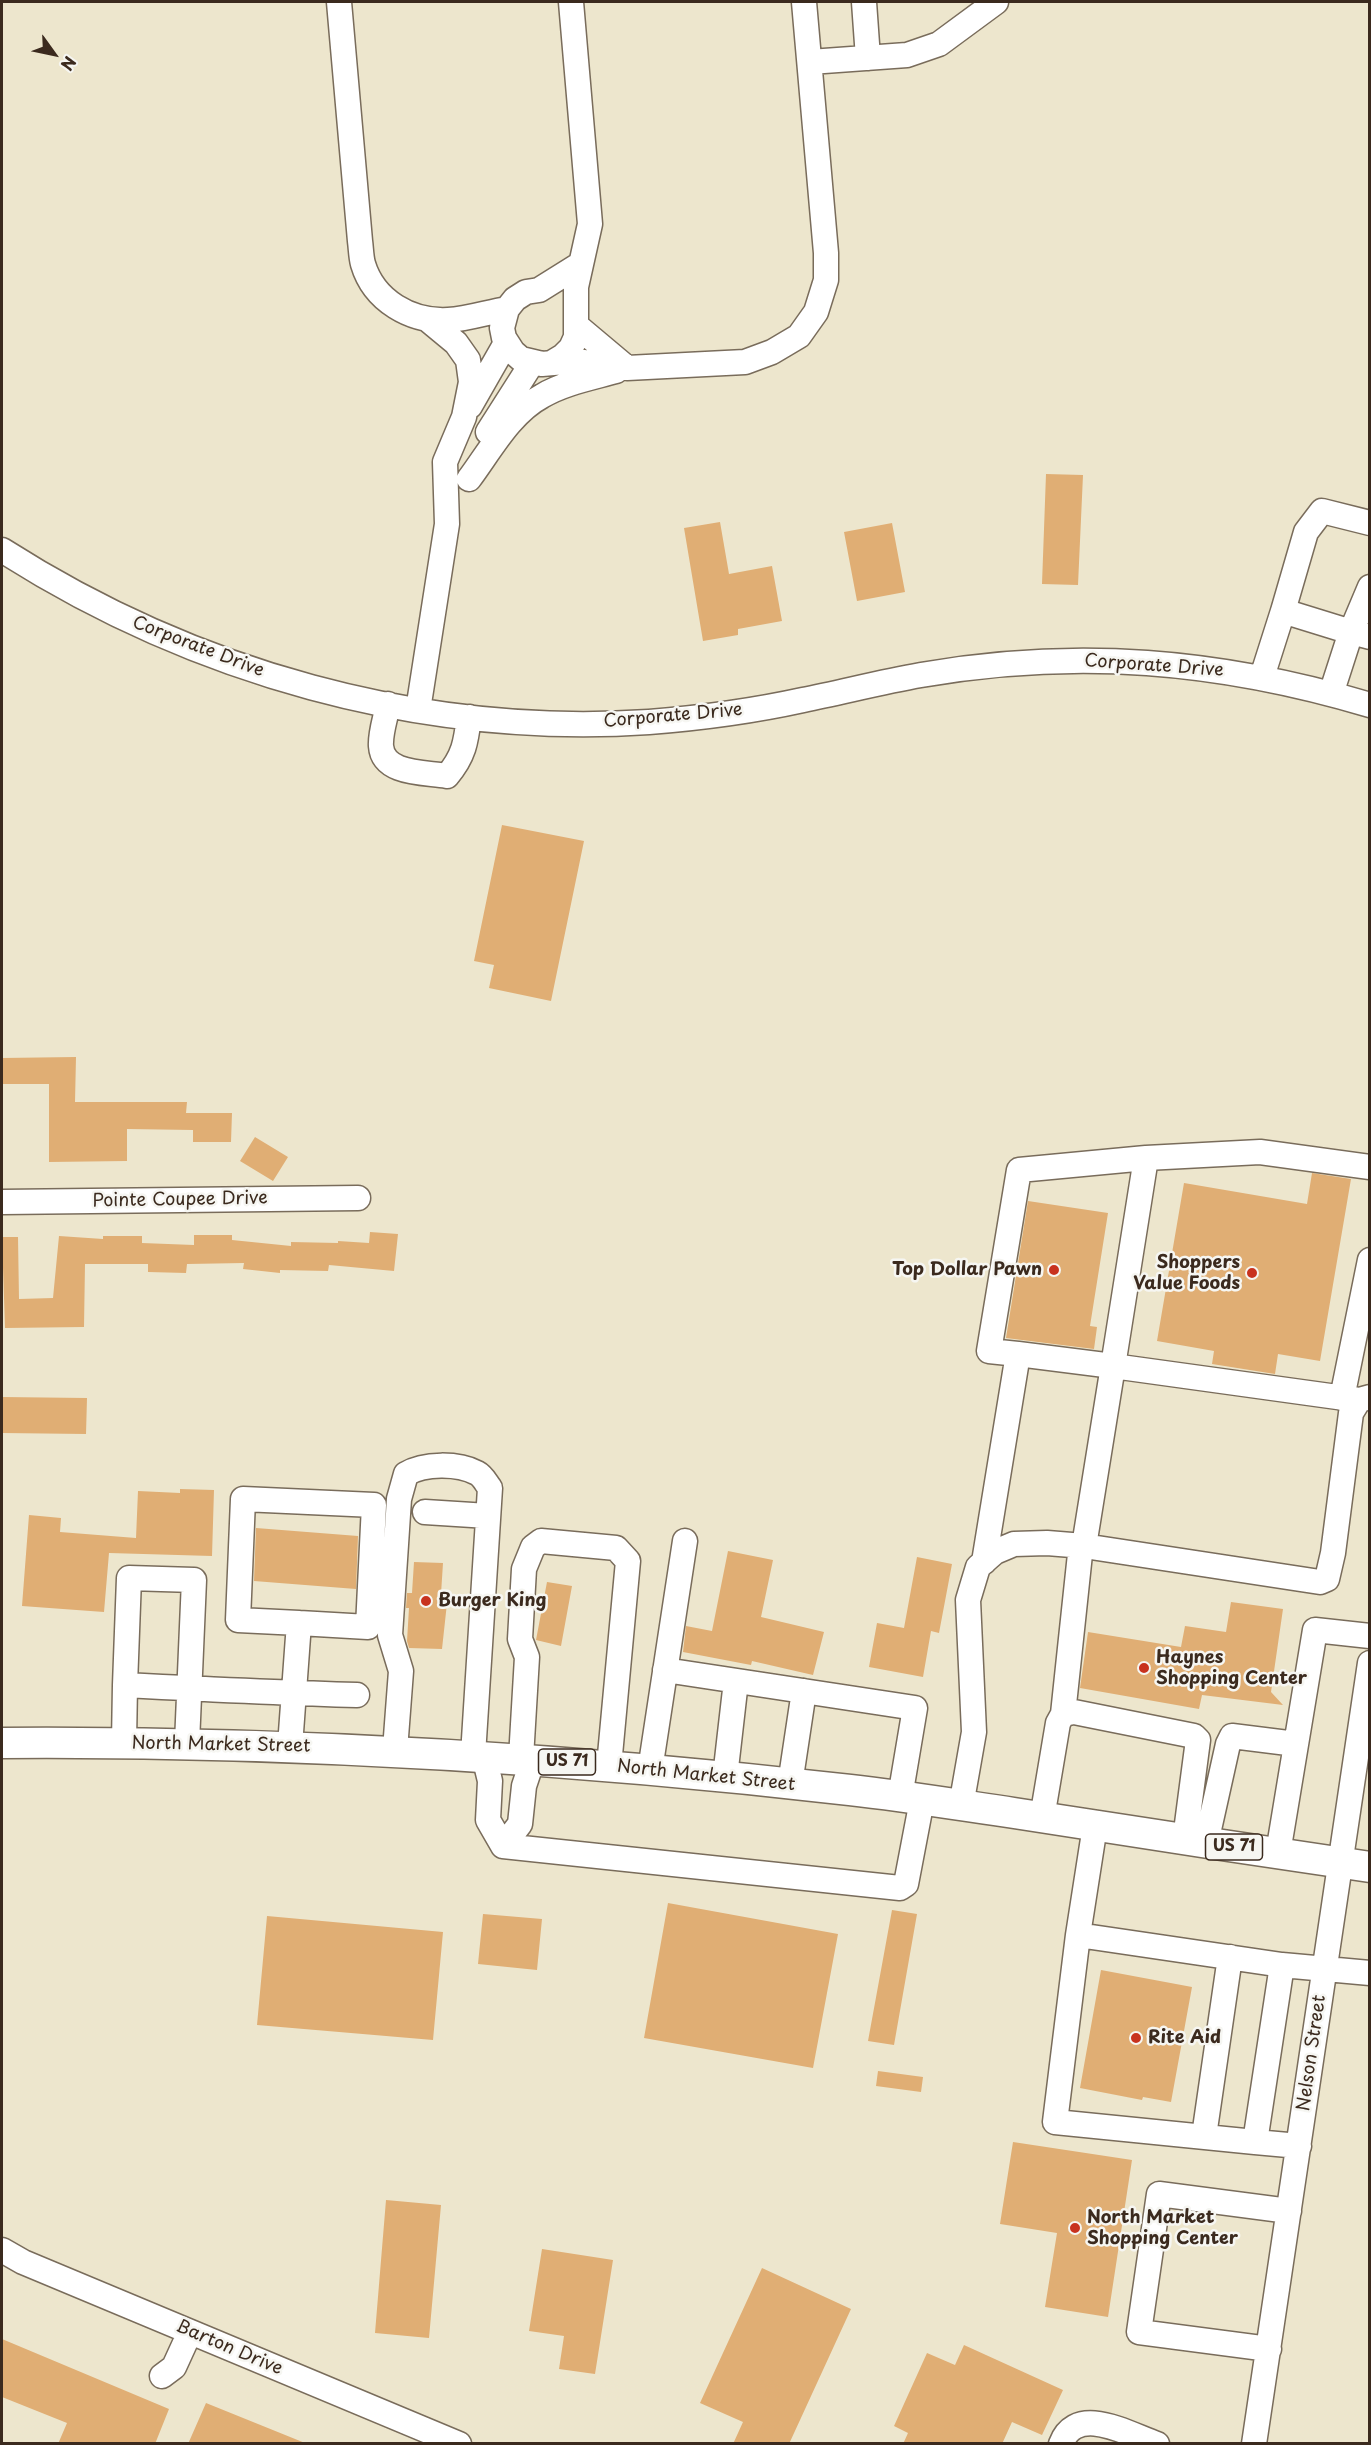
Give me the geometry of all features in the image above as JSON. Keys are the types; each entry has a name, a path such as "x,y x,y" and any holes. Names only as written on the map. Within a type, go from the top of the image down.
{"main road":[{"name":"North Market Street","path":"2,1743 124,1742 290,1746 395,1750 609,1766 911,1799 1370,1867"}],"street":[{"path":"339,2 363,264 371,282 385,300 403,311 437,319 505,341 521,360 542,363 576,361 627,368 745,362 772,352 799,336 816,312 826,280 826,253 804,2"},
{"path":"447,524 469,479 481,444 542,363 563,356 571,348 576,337 579,265 587,245 590,224 572,2"},
{"path":"864,2 868,58"},
{"path":"810,62 907,55 939,44 996,2"},
{"path":"539,290 579,265"},
{"path":"418,710 447,524 445,462 464,417 505,341 504,318 507,309 515,299 526,292 550,291 561,296 576,320 627,368"},
{"path":"437,319 507,309"},
{"path":"437,319 468,360 471,382 464,417"},
{"path":"469,479 522,410 541,396 570,384 627,368"},
{"path":"1262,677 1306,532 1322,511 1370,523"},
{"name":"Corporate Drive","path":"2,550 47,579 90,602 178,643 224,661 304,686 418,710 469,717 573,723 678,719 800,701 918,675 1033,662 1154,663 1262,677 1370,705"},
{"path":"1331,694 1360,634 1370,587"},
{"path":"1282,611 1360,634"},
{"path":"388,704 381,747 386,758 394,767 415,771 447,776 459,762 465,744 469,717"},
{"path":"1357,1398 989,1351 1019,1170 1146,1158 1260,1152 1370,1167"},
{"path":"1042,1818 1058,1723 1063,1714 1080,1554 1084,1546 1146,1158"},
{"name":"Pointe Coupee Drive","path":"2,1202 358,1198"},
{"path":"961,1806 974,1732 968,1600 978,1567 995,1552 1014,1544 1047,1543 1084,1546 1320,1582 1327,1579 1333,1553 1351,1413 1357,1398 1370,1260"},
{"path":"984,1562 1018,1354"},
{"path":"395,1750 401,1671 390,1635 399,1498 406,1474 416,1468 458,1466 480,1473 490,1488 478,1756 490,1780 488,1820 502,1846"},
{"path":"243,1499 374,1505 368,1627 299,1623 238,1620 243,1499"},
{"path":"425,1512 488,1516"},
{"path":"502,1846 520,1824 527,1759 527,1657 520,1639 524,1569 533,1547 541,1541 616,1548 628,1561 609,1766"},
{"path":"650,1770 685,1541"},
{"path":"124,1742 129,1578 194,1580 187,1743"},
{"path":"290,1746 299,1623"},
{"path":"1278,1853 1315,1630 1370,1636"},
{"name":"Nelson Street","path":"1254,2444 1340,1863 1363,1756 1370,1663"},
{"path":"502,1846 900,1888 906,1884 915,1708 665,1670"},
{"path":"725,1778 736,1681"},
{"path":"125,1685 357,1695"},
{"path":"790,1784 804,1692"},
{"path":"1063,1714 1074,1712 1194,1736 1198,1740 1196,1841"},
{"path":"1196,1841 1232,1737 1296,1744"},
{"path":"1095,1826 1078,1935 1055,2121 1299,2146"},
{"path":"1078,1935 1282,1965 1370,1973"},
{"path":"1204,2136 1230,1957"},
{"path":"1254,2142 1282,1965"},
{"path":"1269,2349 1139,2332 1159,2193 1289,2211"},
{"name":"Barton Drive","path":"2,2250 23,2262 459,2444"},
{"path":"162,2376 174,2367 190,2332"},
{"path":"1060,2444 1075,2425 1092,2421 1157,2444"}],"building":[{"path":"1046,474 1083,475 1078,585 1042,584"},
{"path":"720,522 729,574 772,566 782,621 738,629 738,635 703,641 684,528"},
{"path":"892,523 905,592 857,601 844,532"},
{"path":"502,825 584,841 551,1001 489,988 494,965 474,961"},
{"path":"76,1057 75,1102 187,1102 186,1113 232,1113 231,1142 193,1142 193,1130 127,1129 127,1161 49,1162 49,1084 2,1084 2,1058"},
{"path":"255,1137 288,1157 273,1181 240,1161"},
{"name":"Shoppers Value Foods","path":"1312,1173 1351,1179 1320,1361 1278,1354 1275,1374 1212,1364 1214,1351 1157,1341 1184,1183 1307,1204"},
{"name":"Top Dollar Pawn","path":"1028,1201 1108,1213 1090,1326 1097,1327 1094,1349 1006,1338"},
{"path":"370,1232 398,1234 394,1271 329,1265 328,1271 280,1270 280,1273 243,1269 244,1263 187,1264 186,1273 148,1272 148,1264 85,1264 84,1327 5,1328 2,1237 18,1237 19,1299 53,1298 59,1236 103,1239 103,1236 142,1236 142,1243 194,1245 194,1235 232,1235 232,1240 291,1246 291,1242 369,1243"},
{"path":"2,1397 87,1398 86,1434 2,1433"},
{"path":"180,1489 214,1490 212,1556 109,1553 104,1612 22,1606 29,1515 61,1518 60,1532 136,1538 138,1491 180,1493"},
{"path":"256,1528 358,1536 356,1589 254,1581"},
{"path":"728,1551 773,1560 761,1617 824,1632 813,1675 752,1661 751,1665 683,1652 686,1626 712,1631"},
{"path":"917,1557 952,1564 939,1633 931,1631 923,1677 869,1667 877,1623 904,1628"},
{"name":"Burger King","path":"414,1562 443,1563 441,1594 448,1594 442,1649 409,1648 407,1641 409,1608 406,1608 407,1593 412,1593"},
{"path":"547,1582 572,1586 561,1646 536,1640"},
{"path":"1231,1602 1283,1609 1271,1692 1283,1705 1202,1695 1199,1709 1080,1688 1088,1632 1181,1647 1185,1626 1226,1632"},
{"path":"668,1903 838,1934 813,2068 644,2038"},
{"path":"892,1910 917,1914 894,2045 868,2041"},
{"path":"483,1914 542,1919 537,1970 478,1964"},
{"path":"267,1916 443,1932 433,2040 257,2025"},
{"name":"Rite Aid","path":"1101,1970 1192,1987 1171,2102 1143,2097 1142,2100 1080,2088"},
{"path":"878,2071 923,2077 921,2092 876,2086"},
{"name":"North Market Shopping Center","path":"1013,2142 1132,2160 1108,2317 1045,2307 1057,2233 1000,2224"},
{"path":"386,2200 441,2205 429,2338 375,2333"},
{"path":"542,2249 613,2260 595,2374 559,2369 564,2336 529,2331"},
{"path":"762,2268 851,2309 789,2444 733,2444 743,2422 700,2403"},
{"path":"2,2339 169,2409 155,2444 58,2444 67,2423 2,2397"},
{"path":"964,2345 1063,2390 1042,2435 1012,2422 1002,2444 903,2444 908,2433 894,2426 927,2353 955,2365"},
{"path":"206,2403 305,2443 305,2444 188,2444"}],"place":[{"name":"Top Dollar Pawn","path":"1054,1270"},
{"name":"Shoppers Value Foods","path":"1252,1273"},
{"name":"Burger King","path":"426,1601"},
{"name":"Haynes Shopping Center","path":"1144,1668"},
{"name":"Rite Aid","path":"1136,2038"},
{"name":"North Market Shopping Center","path":"1075,2228"}]}
